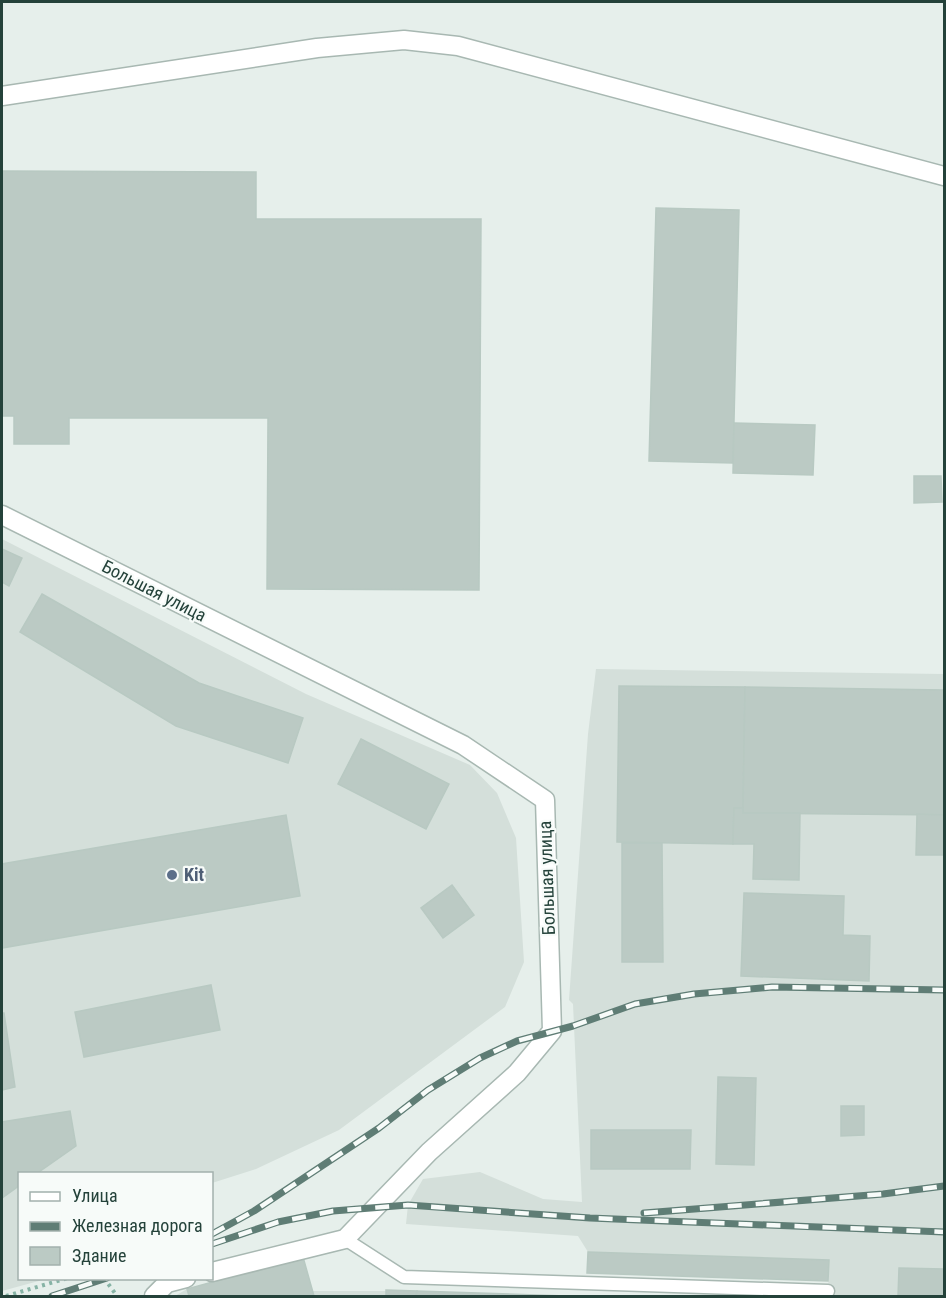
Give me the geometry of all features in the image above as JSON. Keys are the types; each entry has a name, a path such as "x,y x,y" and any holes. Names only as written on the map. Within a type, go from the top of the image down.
{"street":[{"path":"2,96 317,48 404,40 458,46 945,176"},
{"name":"Большая улица","path":"2,515 463,746 545,801 552,1031 517,1073 429,1152 345,1239"},
{"path":"213,1272 345,1239"},
{"path":"154,1296 167,1283 178,1280"}],"lane":[{"path":"345,1239 404,1277 828,1291"}],"path":[{"path":"6,1296 61,1280"},
{"path":"105,1280 117,1296"}],"shaded area":[{"path":"2,539 306,694 470,765 497,793 516,838 524,962 505,1007 339,1130 256,1169 213,1183 213,1172 18,1172 18,1280 42,1280 2,1291"},
{"path":"596,669 944,674 944,1296 828,1296 829,1260 588,1252 578,1236 406,1224 408,1205 423,1179 480,1172 543,1199 582,1202 573,1004 569,1000 588,734"},
{"path":"303,1257 312,1291 417,1291 416,1296 175,1296 187,1289"}],"building":[{"path":"2,171 256,172 256,219 481,219 479,590 267,589 268,418 69,418 69,444 14,444 14,416 2,416"},
{"path":"656,208 739,210 733,463 649,461"},
{"path":"734,423 815,425 813,475 733,473"},
{"path":"914,476 941,476 942,502 914,503"},
{"path":"2,549 22,558 9,586 2,582"},
{"path":"42,594 199,683 303,718 288,763 176,726 20,632"},
{"path":"619,686 745,687 743,808 734,808 733,844 617,842"},
{"path":"745,687 944,690 944,815 743,813"},
{"path":"361,739 449,784 426,829 338,784"},
{"path":"734,808 743,808 743,813 800,813 799,880 753,879 754,844 733,844"},
{"path":"917,814 944,815 944,855 916,855"},
{"path":"286,815 300,896 2,948 2,864"},
{"path":"622,843 662,843 663,962 622,962"},
{"path":"452,885 474,915 443,938 421,908"},
{"path":"744,893 844,896 843,935 870,936 869,981 741,976"},
{"path":"211,985 220,1030 84,1057 75,1012"},
{"path":"2,1013 4,1013 15,1087 2,1090"},
{"path":"718,1077 756,1078 754,1165 716,1164"},
{"path":"841,1106 864,1106 864,1135 841,1136"},
{"path":"70,1111 76,1146 39,1172 18,1172 18,1186 2,1198 2,1122"},
{"path":"591,1130 691,1130 690,1169 591,1169"},
{"path":"588,1252 829,1260 828,1281 587,1273"},
{"path":"303,1257 314,1296 189,1296 187,1289"},
{"path":"899,1268 944,1269 944,1296 898,1296"},
{"path":"386,1290 417,1291 416,1296 386,1296"},
{"path":"417,1291 566,1296 416,1296"}],"railway":[{"path":"213,1233 254,1211 379,1128 428,1090 480,1058 517,1041 573,1026 635,1004 694,994 772,987 944,990"},
{"path":"644,1213 883,1194 944,1186"},
{"path":"213,1244 278,1222 333,1211 408,1205 590,1218 944,1232"},
{"path":"52,1296 101,1280"}],"place":[{"name":"Kit","path":"172,875"}]}
